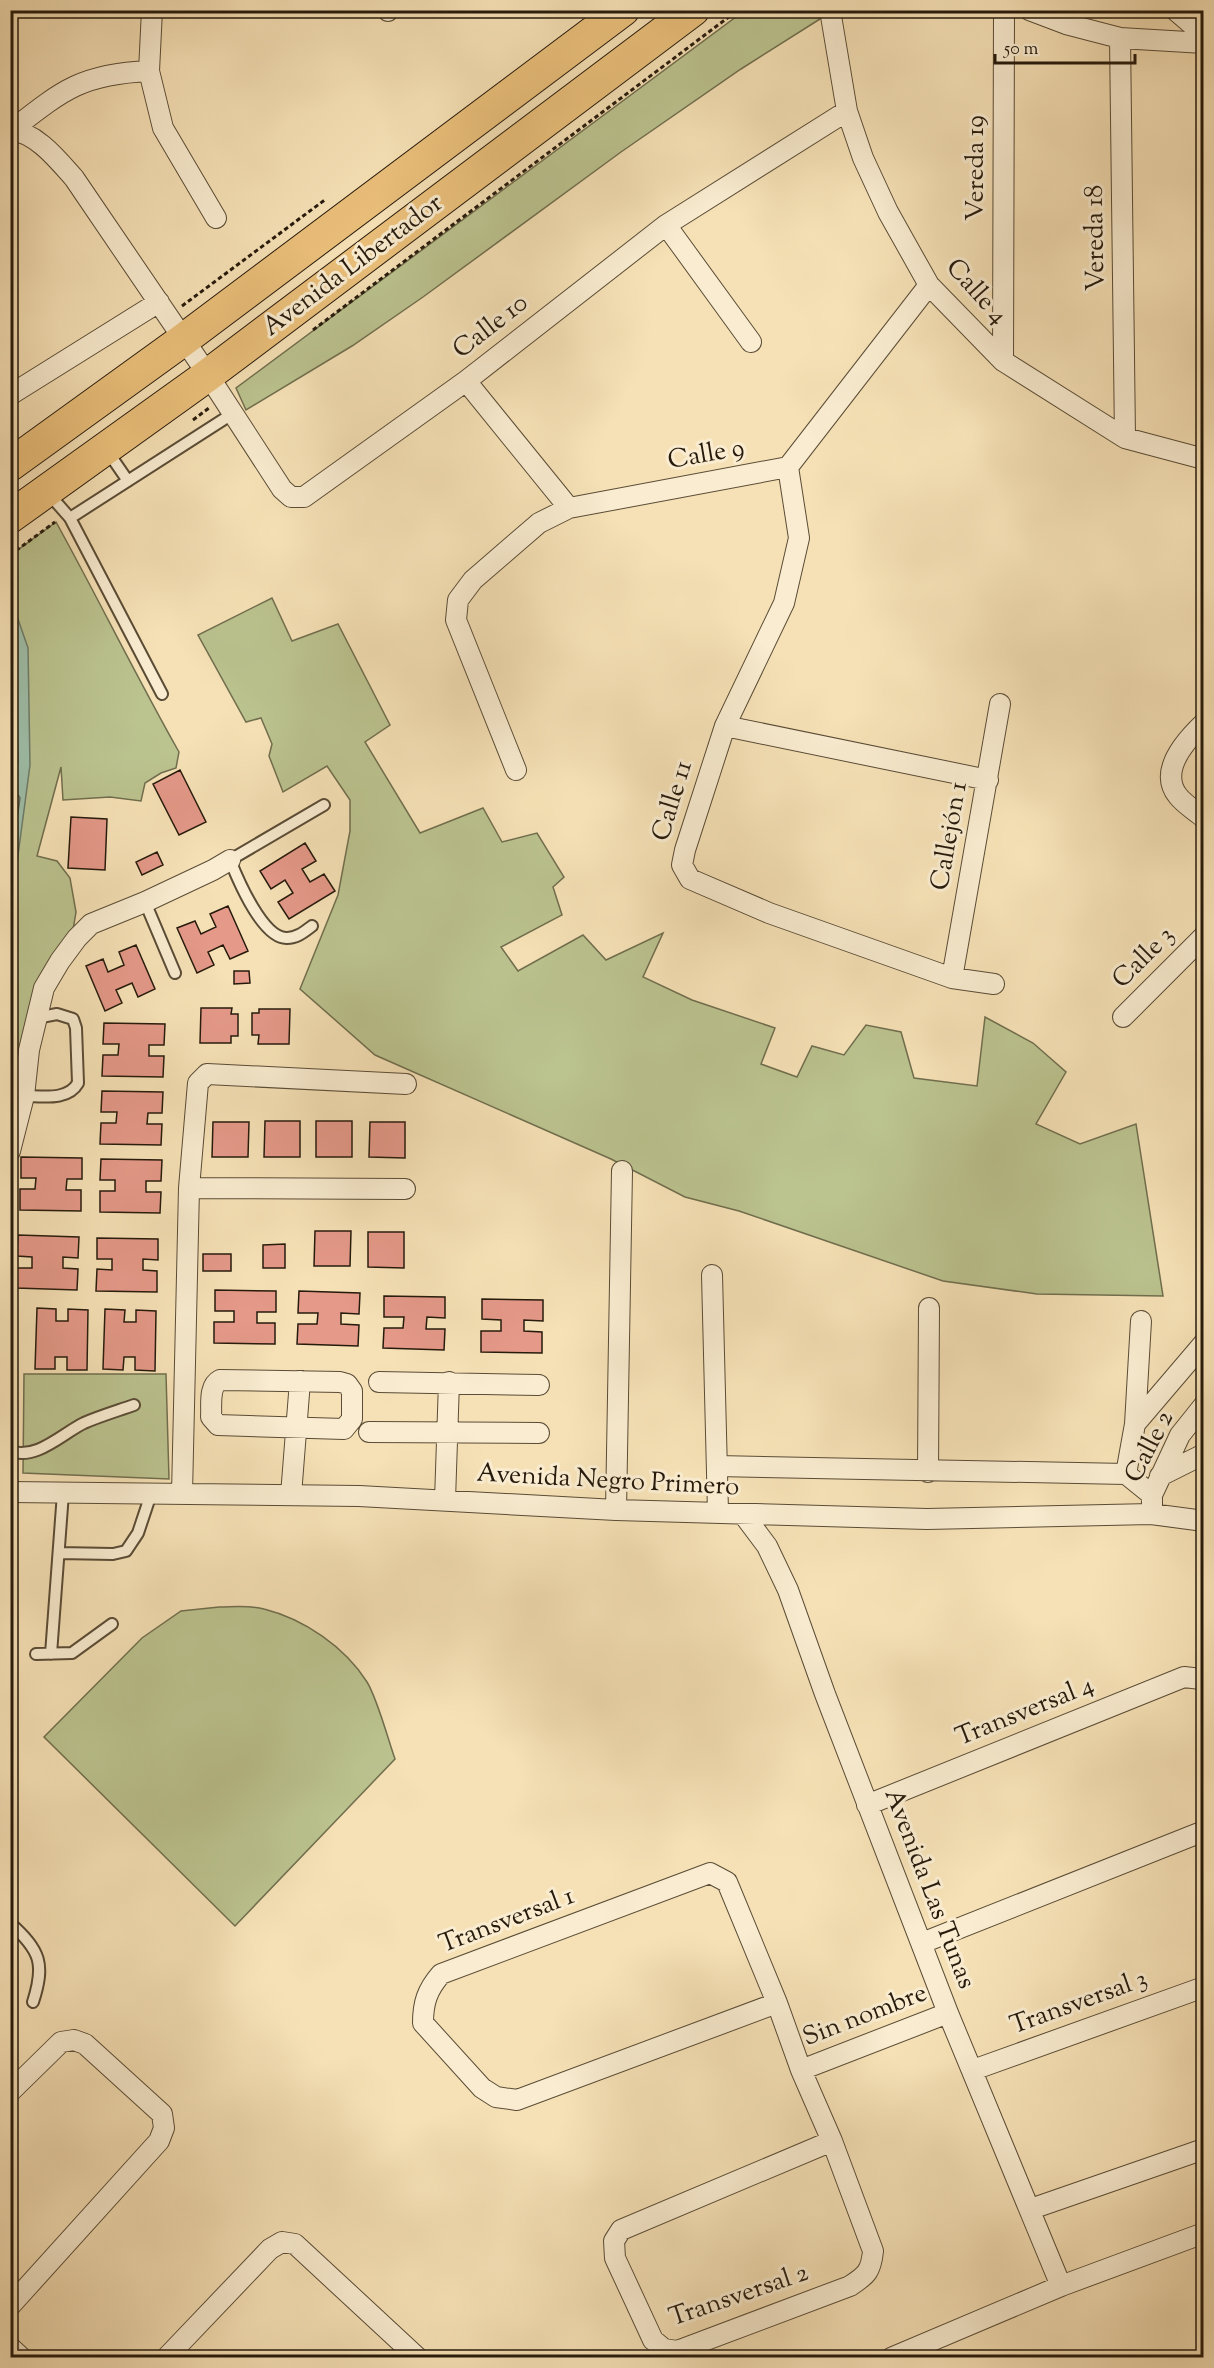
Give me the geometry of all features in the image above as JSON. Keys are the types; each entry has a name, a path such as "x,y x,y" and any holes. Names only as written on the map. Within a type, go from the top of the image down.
{"main road":[{"name":"Avenida Libertador","path":"10,465 183,339 623,10"},
{"name":"Avenida Libertador","path":"10,517 61,508 106,449 220,396 693,10"}],"street":[{"path":"152,10 149,71 163,128 216,218"},
{"name":"Calle 4","path":"830,10 846,111 863,158 888,212 929,285 1003,361 1125,438 1203,459"},
{"name":"Vereda 19","path":"1003,361 1004,10"},
{"path":"1029,10 1066,24 1119,38 1203,43"},
{"path":"1175,10 1203,35"},
{"name":"Vereda 18","path":"1119,38 1125,438"},
{"path":"149,71 97,76 76,85 54,97 12,130 38,142 56,157 74,178 220,396"},
{"name":"Calle 10","path":"220,396 282,489 291,497 304,497 466,381 666,225 846,111"},
{"path":"666,225 752,342"},
{"path":"788,467 929,285"},
{"path":"10,396 159,302"},
{"path":"466,381 569,508"},
{"name":"Calle 9","path":"516,770 456,620 458,600 473,580 539,523 569,508 788,467"},
{"name":"Calle 11","path":"788,467 799,538 784,603 726,726 682,865 690,879 769,914 952,978 994,984"},
{"name":"Callejón 1","path":"952,978 988,780 999,704"},
{"path":"1203,723 1175,757 1171,776 1177,795 1203,818"},
{"path":"726,726 988,780"},
{"path":"14,1157 29,1050 36,1018 44,988 60,961 91,924 145,902 230,860"},
{"name":"Calle 3","path":"1123,1017 1203,936"},
{"path":"182,1494 189,1188 198,1083 207,1074 406,1084"},
{"path":"616,1510 622,1171"},
{"path":"189,1188 405,1189"},
{"path":"712,1275 718,1512"},
{"path":"928,1472 929,1308"},
{"path":"1126,1474 1135,1424 1141,1321"},
{"path":"1135,1424 1203,1342"},
{"path":"220,1380 300,1381 347,1384 352,1391 352,1419 344,1429 297,1427 218,1425 211,1418 213,1388 216,1382 220,1380"},
{"path":"291,1495 300,1381"},
{"path":"379,1382 539,1385"},
{"path":"445,1500 449,1382"},
{"name":"Calle 2","path":"1152,1505 1160,1476 1180,1435 1203,1405"},
{"path":"369,1432 539,1433"},
{"path":"1160,1476 1203,1454"},
{"path":"717,1466 928,1472 1126,1474 1152,1505"},
{"name":"Avenida Negro Primero","path":"10,1492 359,1496 616,1510 927,1518 1152,1505 1203,1521"},
{"name":"Avenida Las Tunas","path":"743,1514 767,1546 788,1590 825,1694 948,2013 1061,2286"},
{"name":"Transversal 4","path":"867,1805 1184,1677 1201,1679 1203,1682"},
{"path":"922,1943 1203,1831"},
{"name":"Transversal 1","path":"777,2003 517,2100 496,2097 482,2088 423,2023 423,2005 426,1996 441,1974 710,1873 727,1882 777,2003 801,2070"},
{"name":"Transversal 3","path":"973,2070 1203,1987"},
{"name":"Sin nombre","path":"801,2070 948,2013"},
{"path":"10,2092 61,2042 74,2040 85,2044 162,2114 164,2128 159,2141 10,2306"},
{"name":"Transversal 2","path":"801,2070 832,2141 873,2251 871,2267 862,2278 850,2286 677,2351 664,2349 653,2340 615,2258 614,2241 621,2230 832,2141"},
{"path":"1031,2210 1203,2149"},
{"path":"891,2358 1061,2286 1203,2233"},
{"path":"166,2358 270,2249 282,2242 295,2244 418,2358"},
{"path":"10,2347 22,2358"}],"lane":[{"path":"162,694 61,508 128,481 220,396"},
{"path":"106,449 128,481"},
{"path":"312,926 296,937 286,939 274,935 261,921 230,860 324,805"},
{"path":"145,902 175,974"},
{"path":"24,1096 59,1096 75,1089 78,1083 76,1028 73,1019 57,1014 36,1018"},
{"path":"10,1451 17,1454 43,1448 84,1424 134,1405"},
{"path":"51,1654 63,1493"},
{"path":"59,1553 113,1554 126,1551 138,1533 151,1494"},
{"path":"36,1654 72,1653 112,1624"},
{"path":"10,1923 38,1955 41,1978 33,2002"}],"path":[{"path":"312,330 738,10"},
{"path":"186,425 220,396"},
{"path":"10,555 61,508"},
{"path":"10,1195 14,1157"}],"shaded area":[{"path":"744,11 812,11 820,19 741,69 621,152 352,346 246,410 236,388"},
{"path":"56,522 179,752 176,768 161,773 145,783 141,801 110,797 63,800 61,767 37,856 57,861 70,878 76,912 70,948 11,1084 11,555"},
{"path":"272,598 292,641 338,624 390,725 365,742 420,833 483,808 502,842 537,833 564,877 553,887 562,915 501,947 518,971 583,935 606,960 663,933 643,977 692,1000 775,1028 761,1064 797,1077 812,1046 844,1055 866,1025 901,1032 914,1078 977,1086 985,1017 1033,1043 1066,1072 1036,1124 1080,1144 1136,1124 1163,1296 1037,1294 943,1281 739,1211 685,1197 611,1159 375,1055 300,989 338,895 350,831 350,800 327,766 283,792 269,756 272,744 261,718 246,722 198,635"},
{"path":"24,1374 166,1374 169,1479 23,1473"},
{"path":"219,1607 253,1607 279,1614 308,1627 335,1646 358,1669 371,1689 395,1759 235,1926 44,1737 142,1638 181,1611"}],"water":[{"path":"11,599 28,648 30,765 11,908 11,808 18,760 13,647 10,639"}],"building":[{"path":"180,770 206,822 179,835 153,784"},
{"path":"71,817 107,819 105,870 68,868"},
{"path":"305,843 316,861 302,869 310,882 324,874 335,891 289,919 278,902 293,893 285,880 271,889 260,871"},
{"path":"157,852 163,865 142,875 136,862"},
{"path":"228,906 248,951 230,959 223,945 208,952 214,965 197,973 177,928 195,921 201,934 216,927 210,914"},
{"path":"136,945 155,989 138,997 132,983 116,990 122,1003 105,1011 86,966 103,959 108,972 124,965 119,952"},
{"path":"234,971 249,971 250,983 234,984"},
{"path":"201,1008 232,1008 231,1014 238,1014 238,1036 231,1036 231,1043 200,1043"},
{"path":"259,1009 290,1009 289,1044 258,1044 259,1035 252,1035 252,1013 259,1013"},
{"path":"104,1023 165,1024 164,1045 149,1045 149,1056 164,1056 163,1077 102,1076 103,1055 118,1055 119,1044 103,1044"},
{"path":"102,1091 163,1092 162,1113 148,1113 147,1124 162,1124 161,1145 100,1144 101,1123 116,1123 117,1112 101,1112"},
{"path":"265,1121 300,1121 300,1157 264,1157"},
{"path":"316,1121 352,1121 352,1157 316,1157"},
{"path":"213,1122 249,1122 248,1157 212,1157"},
{"path":"370,1122 405,1122 405,1158 369,1157"},
{"path":"21,1157 82,1158 82,1179 67,1179 66,1190 81,1190 81,1211 20,1210 20,1189 35,1189 36,1178 21,1178"},
{"path":"101,1159 162,1160 161,1181 146,1181 146,1192 161,1192 160,1213 100,1212 100,1191 115,1191 115,1180 100,1180"},
{"path":"315,1231 351,1231 350,1266 314,1266"},
{"path":"368,1232 404,1232 404,1268 368,1267"},
{"path":"18,1235 79,1237 78,1258 63,1257 63,1268 78,1269 77,1290 16,1288 17,1268 32,1268 32,1257 17,1256"},
{"path":"97,1238 158,1239 158,1260 143,1259 143,1270 157,1271 157,1292 96,1291 97,1269 112,1270 112,1259 97,1259"},
{"path":"285,1244 285,1268 263,1268 263,1245"},
{"path":"203,1254 231,1254 231,1271 203,1271"},
{"path":"215,1290 276,1291 276,1312 257,1312 257,1323 275,1323 275,1344 214,1343 214,1322 234,1322 234,1311 215,1311"},
{"path":"299,1291 360,1293 359,1314 341,1313 341,1324 359,1325 358,1346 297,1344 298,1324 317,1324 318,1313 298,1313"},
{"path":"384,1296 445,1297 445,1318 427,1317 426,1329 445,1329 444,1350 383,1348 384,1328 403,1328 404,1317 384,1317"},
{"path":"482,1299 543,1300 543,1321 524,1320 524,1331 542,1332 542,1353 481,1352 481,1331 501,1331 501,1320 482,1319"},
{"path":"37,1308 56,1309 56,1321 68,1321 68,1309 88,1310 87,1370 67,1370 67,1357 55,1357 55,1369 35,1369"},
{"path":"105,1309 125,1310 124,1322 136,1322 136,1310 156,1311 155,1371 135,1370 135,1357 124,1357 123,1370 103,1369"}]}
